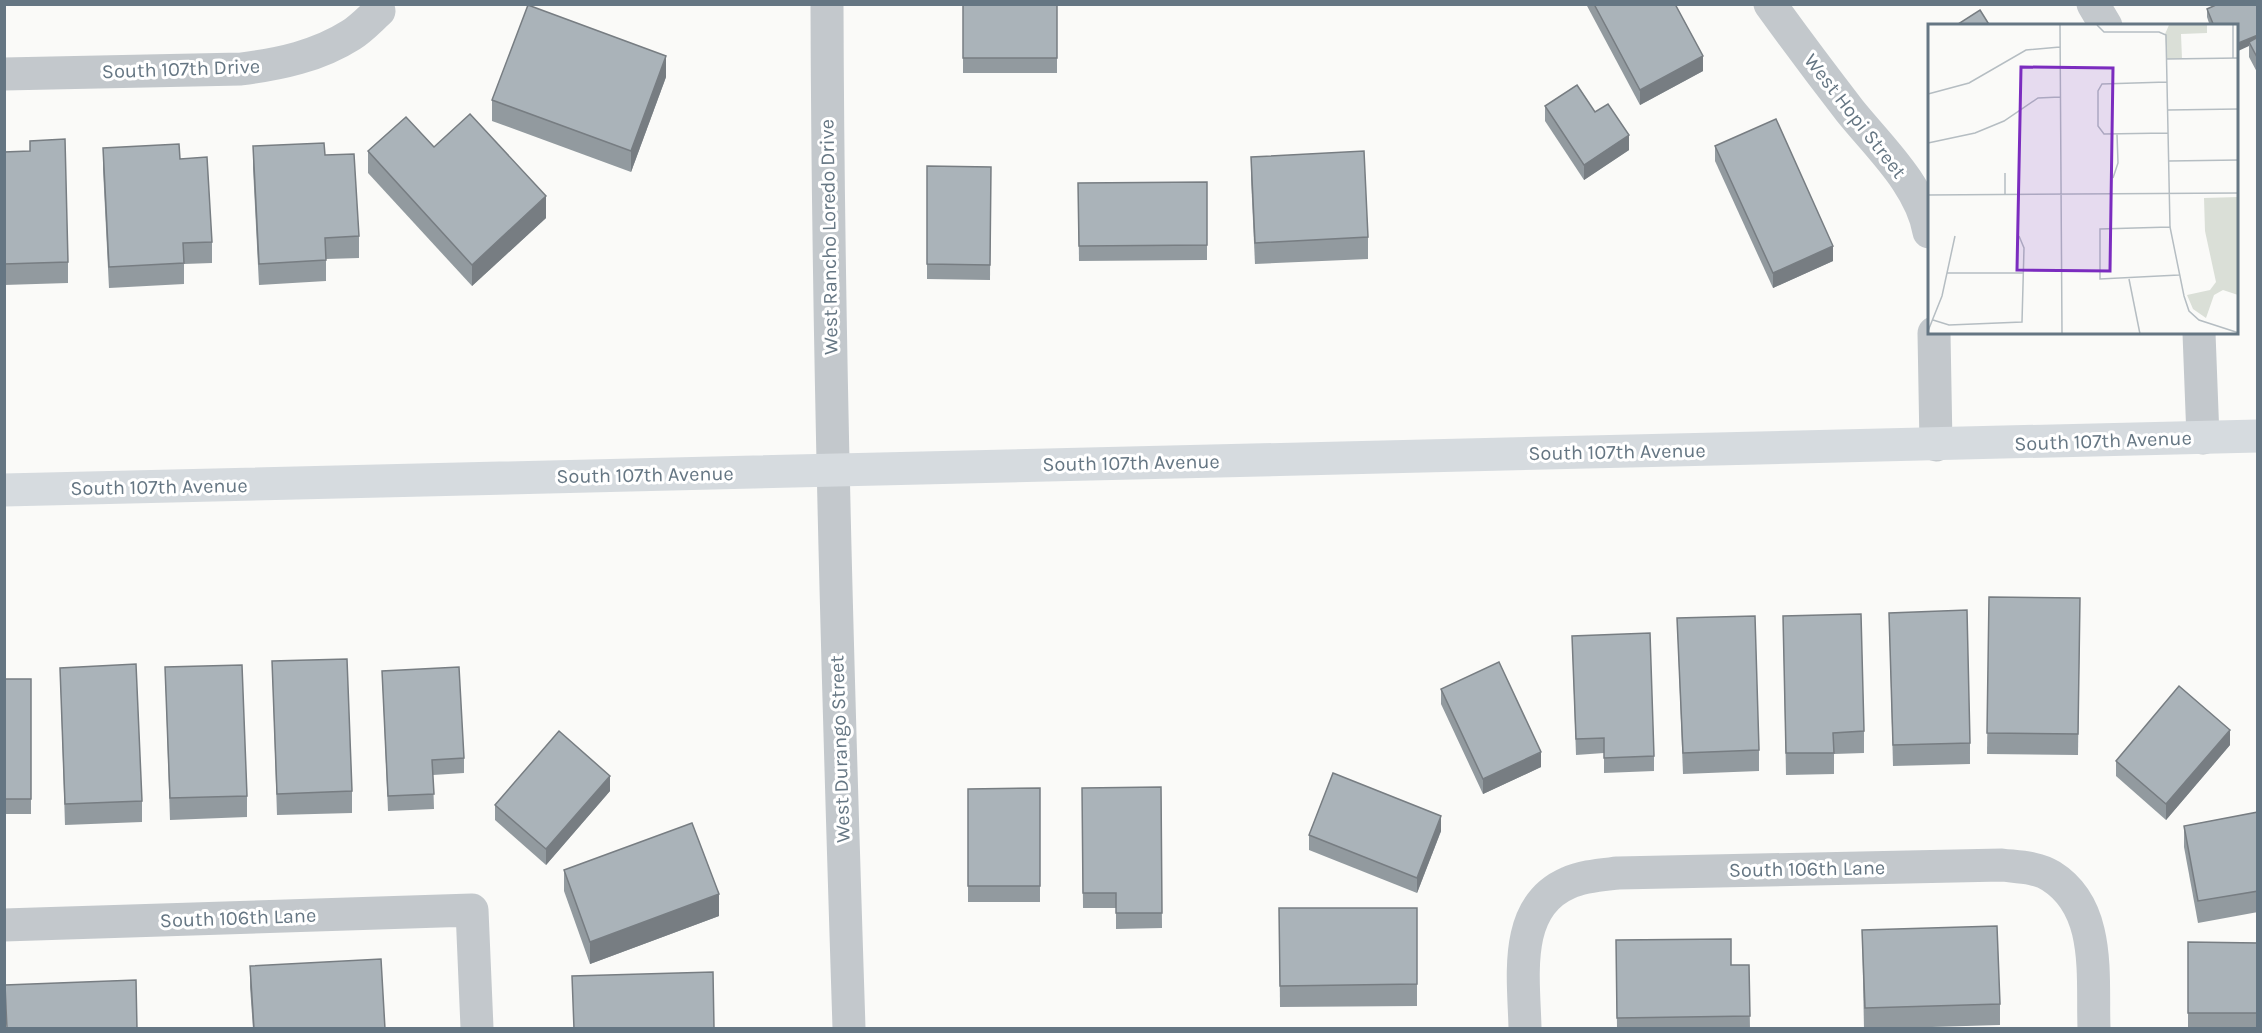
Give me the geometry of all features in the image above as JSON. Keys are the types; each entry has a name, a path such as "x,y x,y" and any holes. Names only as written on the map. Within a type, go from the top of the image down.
{"main road":[{"name":"South 107th Avenue","path":"4,490 2258,436"}],"street":[{"name":"West Rancho Loredo Drive","path":"827,4 827,186 833,470"},
{"name":"West Hopi Street","path":"1770,4 1844,103 1897,167 1916,197 1928,229"},
{"path":"2093,4 2105,24"},
{"name":"South 107th Drive","path":"4,75 241,69 280,63 319,52 352,34 379,11"},
{"path":"1935,334 1936,445"},
{"path":"2199,334 2203,438"},
{"name":"West Durango Street","path":"833,470 849,1029"},
{"name":"South 106th Lane","path":"1525,1029 1523,965 1525,942 1531,919 1545,897 1567,883 1593,876 1618,873 1990,865 2027,868 2050,875 2068,890 2081,907 2088,930 2094,1029"},
{"name":"South 106th Lane","path":"4,925 472,910 477,1029"}],"building":[{"path":"963,4 1057,4 1057,58 963,58"},
{"path":"1594,4 1675,4 1703,56 1640,90"},
{"path":"2218,4 2257,4 2258,35 2238,43 2238,24 2213,24 2207,9"},
{"path":"528,5 666,56 631,151 492,100"},
{"path":"1980,10 1989,24 1958,24"},
{"path":"2258,37 2258,59 2249,42"},
{"path":"1577,85 1595,112 1608,104 1629,135 1584,165 1545,106"},
{"path":"470,114 546,196 472,265 368,151 406,117 434,147"},
{"path":"1776,119 1833,246 1773,273 1715,146"},
{"path":"65,139 68,262 4,264 4,152 30,151 30,141"},
{"path":"324,143 325,155 354,154 359,236 325,238 326,260 259,264 253,146"},
{"path":"179,144 180,159 207,157 212,242 183,243 184,263 109,267 103,148"},
{"path":"1364,151 1368,237 1255,243 1251,157"},
{"path":"927,166 991,167 990,265 927,264"},
{"path":"1207,182 1207,245 1079,246 1078,183"},
{"path":"1989,597 2080,598 2078,734 1987,733"},
{"path":"1967,610 1970,743 1893,745 1889,613"},
{"path":"1861,614 1864,731 1833,733 1834,753 1786,753 1783,616"},
{"path":"1755,616 1759,750 1683,753 1677,618"},
{"path":"1650,633 1654,756 1604,758 1604,738 1576,739 1572,636"},
{"path":"347,659 352,791 277,794 272,661"},
{"path":"1499,662 1541,752 1483,779 1441,689"},
{"path":"136,664 142,801 65,804 60,668"},
{"path":"242,665 247,796 170,798 165,667"},
{"path":"459,667 464,758 432,760 434,794 388,796 382,671"},
{"path":"4,679 31,679 31,799 4,799"},
{"path":"2179,686 2230,730 2166,804 2116,761"},
{"path":"559,731 610,776 546,849 495,805"},
{"path":"1333,773 1441,816 1417,878 1309,835"},
{"path":"1161,787 1162,913 1116,913 1116,893 1083,893 1082,788"},
{"path":"1040,788 1040,886 968,886 968,789"},
{"path":"2258,812 2258,891 2198,901 2184,826"},
{"path":"692,823 719,894 590,942 564,870"},
{"path":"1279,908 1417,908 1417,984 1280,986"},
{"path":"1997,926 2000,1004 1865,1008 1862,930"},
{"path":"1731,939 1731,965 1749,965 1750,1016 1617,1018 1616,940"},
{"path":"2188,942 2258,943 2258,1013 2188,1013"},
{"path":"381,959 385,1029 254,1029 250,966"},
{"path":"713,972 714,1028 574,1029 572,976"},
{"path":"136,980 137,1029 7,1029 5,985"}]}
